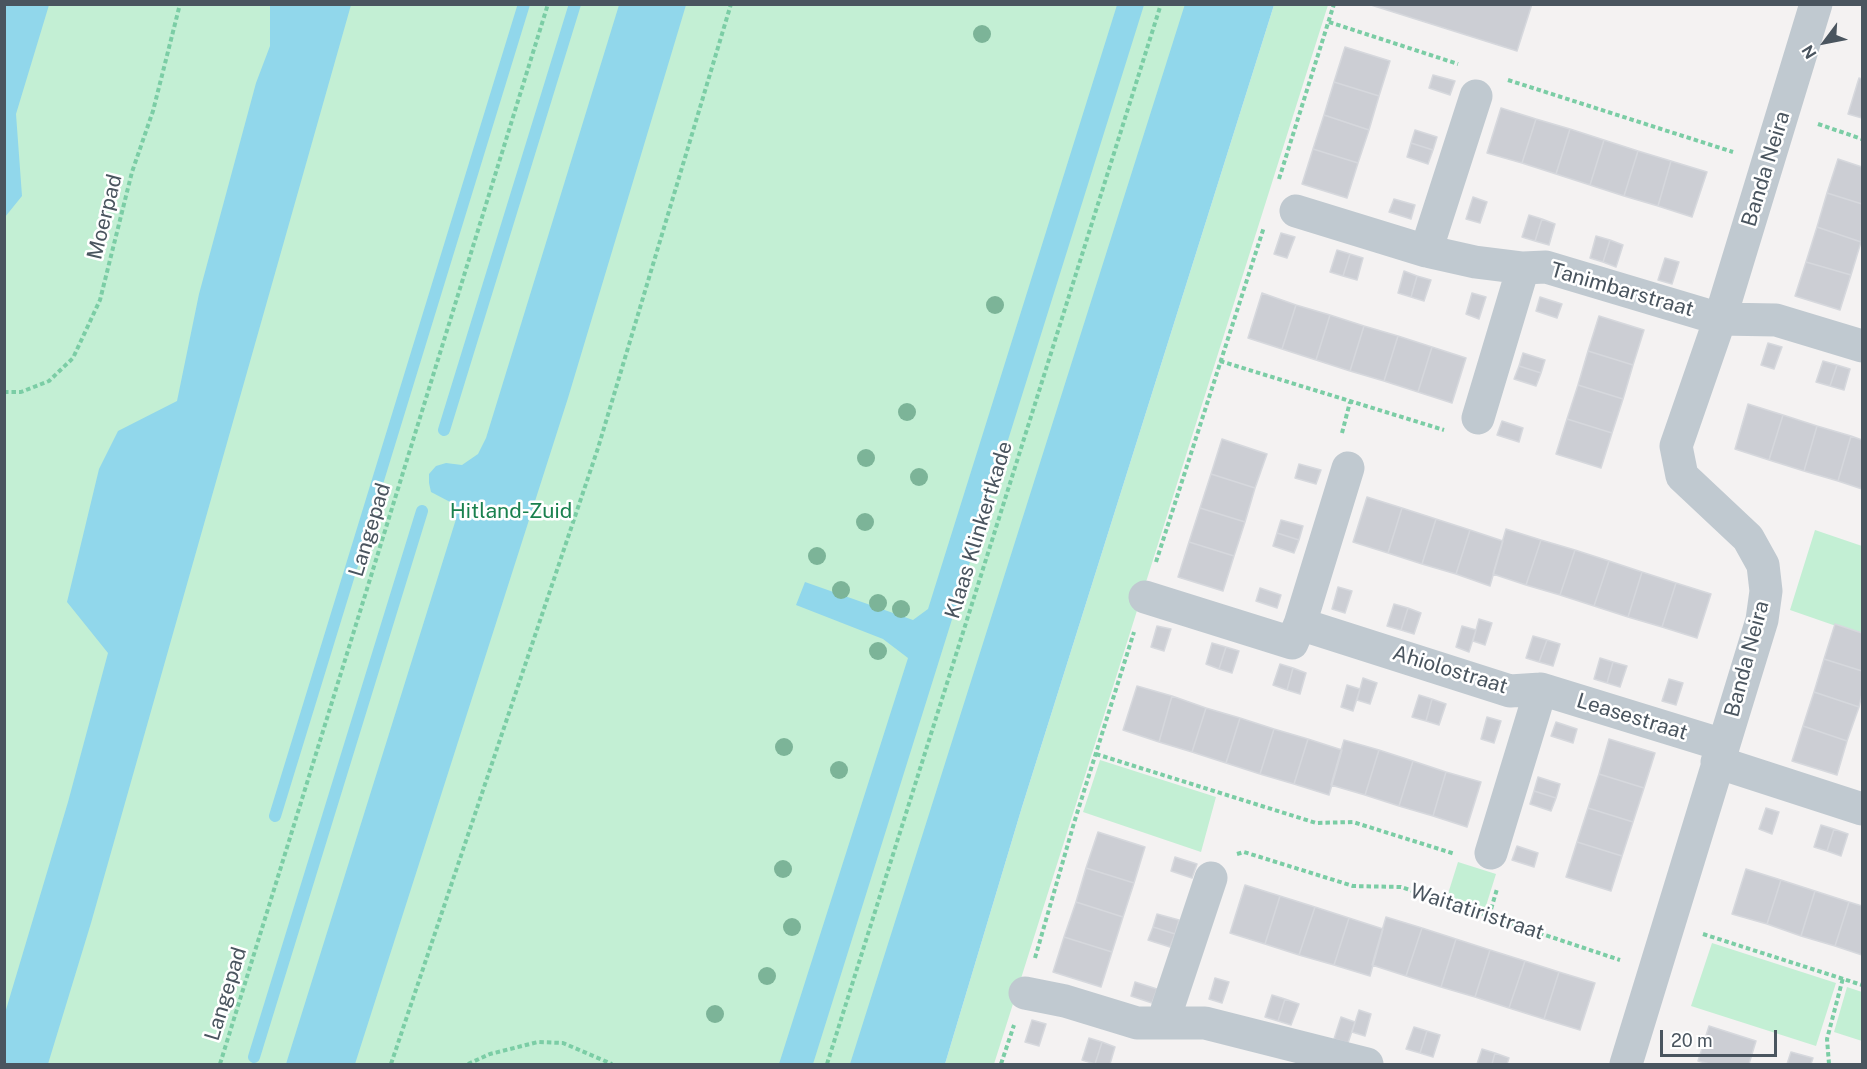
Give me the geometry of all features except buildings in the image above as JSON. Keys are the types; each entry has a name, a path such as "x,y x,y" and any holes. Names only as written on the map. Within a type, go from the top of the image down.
{"street":[{"name":"Banda Neira","path":"1626,1065 1762,620 1766,591 1762,565 1748,538 1682,476 1676,446 1720,319 1816,4"},
{"path":"1426,251 1487,86"},
{"name":"Tanimbarstraat","path":"1296,211 1426,251 1475,262 1523,268 1546,267 1720,319 1776,320 1863,346"},
{"name":"Tanimbarstraat","path":"1478,418 1523,268"},
{"path":"1145,597 1292,643 1300,624 1348,468"},
{"name":"Ahiolostraat","path":"1300,624 1510,691 1541,689"},
{"path":"1491,853 1541,689"},
{"name":"Leasestraat","path":"1541,689 1720,753 1863,809"},
{"path":"1163,1022 1211,878"},
{"path":"1025,993 1137,1023 1205,1023 1367,1065"}],"path":[{"name":"Moerpad","path":"4,392 21,392 49,381 73,358 100,300 132,172 153,111 180,4"},
{"name":"Langepad","path":"220,1065 548,4"},
{"path":"391,1065 598,448 731,4"},
{"name":"Klaas Klinkertkade","path":"827,1065 1161,4"},
{"path":"1278,181 1334,4"},
{"path":"1329,22 1463,66"},
{"path":"1487,86 1768,163"},
{"path":"1783,112 1863,139"},
{"path":"1001,1065 1145,597 1264,226"},
{"path":"1220,362 1471,438 1478,418"},
{"path":"1096,754 1316,824 1353,822 1467,858 1491,853"},
{"name":"Waitatiristraat","path":"1211,878 1225,857 1244,852 1353,886 1401,887 1655,971"},
{"path":"1670,924 1863,985"},
{"path":"1829,1065 1827,1039 1843,978"},
{"path":"468,1065 490,1054 538,1042 563,1043 612,1065"}],"green space":[{"name":"Hitland-Zuid","path":"5,5 1206,5 865,1064 5,1064"},
{"path":"1274,5 1328,5 994,1064 945,1064 1022,807"},
{"path":"1815,530 1862,546 1862,635 1790,610"},
{"path":"1100,760 1216,797 1201,852 1083,812"},
{"path":"1458,862 1496,874 1485,909 1447,897"},
{"path":"1712,943 1836,983 1816,1046 1691,1006"},
{"path":"1847,987 1862,992 1862,1041 1834,1032"}],"water":[{"path":"5,4 49,5 16,114 22,196 5,217"},
{"path":"1185,4 1274,5 1022,807 945,1064 850,1064"},
{"path":"270,5 351,5 91,923 48,1064 5,1064 5,1013 68,802 108,653 67,602 99,469 118,431 177,401 199,294 256,83 270,46"},
{"path":"619,5 686,5 568,398 355,1064 286,1064 456,519 452,503 431,492 429,474 436,466 446,463 462,465 478,454 486,438"},
{"path":"1117,5 1144,5 813,1064 779,1064 908,658 883,639 796,605 805,582 913,620 928,609"}],"waterway":[{"path":"275,816 524,4"},
{"path":"444,430 575,4"},
{"path":"254,1057 422,511"}]}
